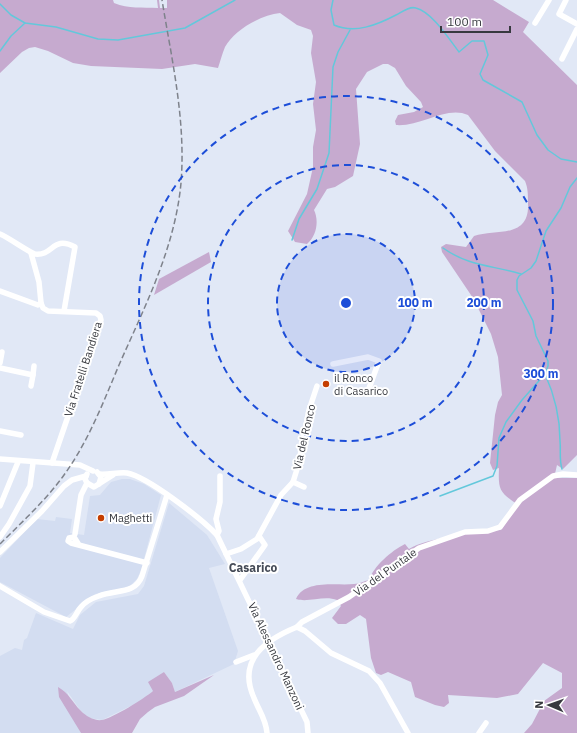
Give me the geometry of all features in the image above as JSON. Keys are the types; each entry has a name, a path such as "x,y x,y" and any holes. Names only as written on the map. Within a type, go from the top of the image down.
{"street":[{"path":"535,23 549,0"},
{"path":"566,0 559,14 577,24"},
{"path":"562,60 577,30"},
{"path":"0,234 14,240 31,253 44,254 60,243 75,248 64,311"},
{"path":"0,291 40,304 39,282 31,253"},
{"name":"Via Fratelli Bandiera","path":"40,304 45,310 96,313 100,316 101,320 52,464"},
{"path":"0,363 2,352"},
{"path":"333,364 368,357 379,361 368,391"},
{"path":"31,386 34,366"},
{"path":"0,368 33,375"},
{"name":"Via del Ronco","path":"226,554 241,549 259,536 281,495 293,482 298,466 309,410 317,386"},
{"path":"0,431 21,435"},
{"path":"0,459 18,462 82,465 96,473 101,480 99,484"},
{"path":"0,506 18,462"},
{"path":"0,537 30,486 33,463"},
{"path":"74,464 87,481"},
{"path":"75,534 81,492 87,481 96,473"},
{"name":"Via Alessandro Manzoni","path":"96,473 132,475 150,483 202,521 217,535 308,722 308,733"},
{"path":"0,552 69,483 87,481 99,484 115,474"},
{"name":"Via del Puntale","path":"269,640 297,627 302,622 349,597 419,548 465,532 488,530 500,527 520,500 547,480 563,474 577,475"},
{"path":"217,535 219,531 216,519 220,502 220,476"},
{"path":"293,482 304,487"},
{"path":"0,586 44,612 70,621 73,620 82,606 90,600 101,595 124,591 134,587 140,583 167,495"},
{"path":"240,580 265,545 259,536"},
{"path":"79,545 147,563"},
{"path":"297,627 306,631 331,653 369,671 380,683 408,733"},
{"path":"267,733 265,719 253,697 249,684 248,669 254,655 269,640"},
{"path":"236,662 254,655"},
{"path":"479,733 486,724"}],"shaded area":[{"path":"0,0 113,0 114,3 125,6 158,8 157,0 159,0 160,8 167,8 167,0 493,0 529,22 523,32 577,85 577,455 563,469 557,465 554,478 577,478 577,733 524,733 532,724 544,701 562,688 562,673 543,663 518,694 497,698 448,695 449,703 444,707 435,705 415,697 411,682 388,672 381,675 376,673 371,658 366,619 360,615 346,624 338,624 332,618 341,606 337,600 327,598 306,600 296,599 306,588 322,585 356,584 369,580 375,569 384,559 405,544 409,549 440,538 501,530 518,505 507,497 501,490 499,482 499,468 493,470 490,463 495,415 498,402 502,395 498,357 491,334 473,298 442,252 441,247 446,244 466,247 474,236 501,232 518,227 524,222 527,214 528,194 525,181 495,151 468,115 460,113 442,114 414,123 396,125 395,121 398,115 414,112 423,107 421,102 406,86 395,68 388,64 383,64 367,72 356,89 360,144 353,176 335,187 327,189 314,210 317,223 313,237 307,244 295,242 288,231 307,194 313,167 313,147 316,130 313,104 316,82 311,53 313,36 311,30 297,25 280,13 257,20 241,29 229,41 225,47 218,68 195,64 162,69 91,66 73,63 48,51 35,47 29,48 22,52 0,73"},
{"path":"209,252 211,262 154,295 159,279"},
{"path":"122,479 130,479 144,484 161,495 141,570 137,579 129,587 95,594 66,617 0,582 0,558 37,519 55,521 56,517 72,519 70,533 84,535 90,496 100,495 111,482"},
{"path":"169,503 207,535 225,564 209,568 238,651 234,664 175,692 172,683 164,672 153,691 141,701 102,720 89,718 80,710 67,691 76,723 81,733 0,733 0,656 15,648 22,650 24,640 27,638 36,613 73,629 80,615 96,602 138,594 144,586"},
{"path":"164,672 172,683 175,692 214,675 184,696 155,707 140,719 132,733 81,733 59,697 58,687 65,692 85,715 93,719 102,720 121,712 153,691 148,682"}],"waterway":[{"path":"0,4 11,15 25,23 56,27 98,39 118,40 185,28 235,0"},
{"path":"333,0 331,10 334,25 342,28 350,29 374,25 406,10 416,8 434,20 459,52 472,41 484,41 488,55 480,74 483,80 522,102 537,135 548,150 561,159 577,162"},
{"path":"0,51 11,36 25,23"},
{"path":"292,240 299,219 317,189 329,153 333,67 338,52 350,30"},
{"path":"440,496 493,476 497,466 499,438 506,422 522,400 545,374 548,361 536,336 533,321 517,290 517,280 519,276 531,268 536,261 546,231 561,208 570,187 577,178"},
{"path":"443,248 462,259 521,274"},
{"path":"545,374 552,390 558,415 562,469"}],"railway":[{"path":"0,544 50,493 73,462 88,436 139,321 166,254 178,207 181,183 182,137 174,68 162,0"}],"place":[{"name":"il Ronco di Casarico","path":"326,384"},
{"name":"Maghetti","path":"101,518"}],"district":[{"name":"Casarico","path":"253,568"}]}
